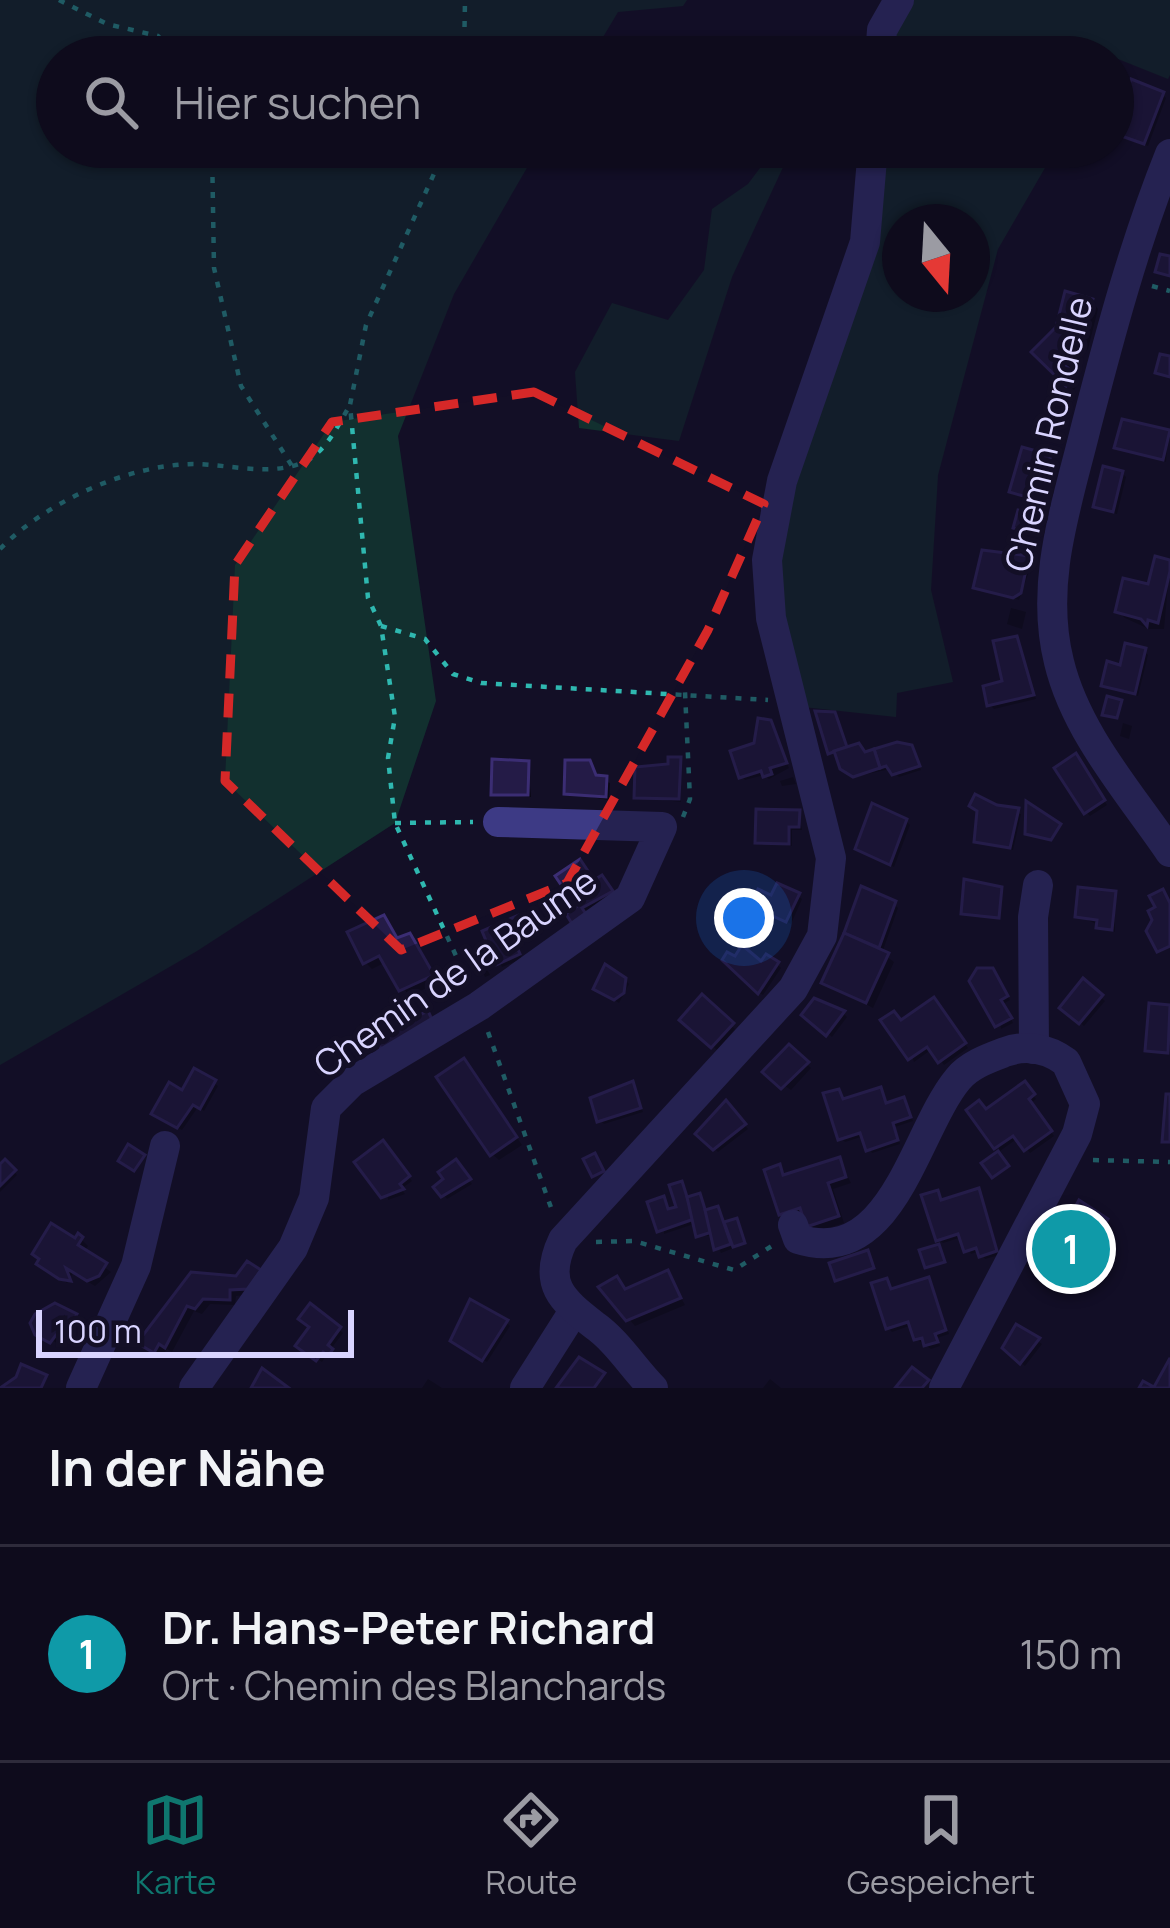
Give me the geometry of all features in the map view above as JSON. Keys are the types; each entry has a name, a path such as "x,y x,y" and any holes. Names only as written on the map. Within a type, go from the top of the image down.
{"street":[{"path":"882,36 899,0"},
{"name":"Chemin Rondelle","path":"1170,154 1123,280 1055,550 1050,605 1059,663 1079,718 1170,852"},
{"path":"653,1388 595,1325 572,1314 555,1284 552,1263 576,1242 793,989 822,936 831,858 771,618 767,560 782,481 865,242 871,168"},
{"name":"Chemin de la Baume","path":"194,1388 293,1248 314,1198 326,1108 352,1082 479,1006 630,898 662,826 499,822"},
{"path":"1034,1049 1037,885"},
{"path":"795,1232 825,1247 854,1238 918,1161 959,1076 1014,1048 1051,1051 1078,1080 1084,1104 1064,1162 944,1388"},
{"path":"81,1388 136,1266 164,1147"},
{"path":"525,1388 572,1314"}],"path":[{"path":"58,0 107,24 158,36"},
{"path":"464,0 464,36"},
{"path":"212,168 214,268 241,386 292,466"},
{"path":"437,168 366,325 350,405 368,598 381,626 395,717 388,758 394,824 479,1006 576,1242 634,1241 734,1270 795,1232"},
{"path":"0,549 47,511 147,472 182,464 292,466 320,450 350,405"},
{"path":"381,626 424,639 453,674 481,682 793,702"},
{"path":"662,826 682,819 690,799 685,692"},
{"path":"394,824 499,822"},
{"path":"1064,1162 1170,1162"}],"highlighted area":[{"path":"534,392 764,504 708,630 567,883 401,950 225,781 235,565 332,422"}],"green space":[{"path":"0,0 687,0 683,6 618,12 604,36 36,36 36,168 527,168 454,294 398,436 436,701 395,823 197,951 0,1065"},
{"path":"899,0 1170,0 1170,75 1168,79 1134,65 1134,36 887,36"},
{"path":"760,168 783,168 732,277 679,441 579,428 575,372 612,303 668,320 704,270 712,209 748,184"},
{"path":"871,168 1045,168 998,249 990,279 990,204 882,204 882,312 981,312 938,475 931,590 953,682 897,693 896,717 794,706 771,618 783,481 865,242"}],"building":[{"path":"1134,80 1164,92 1144,144 1134,140"},
{"path":"1160,254 1170,256 1170,276 1155,272"},
{"path":"1065,291 1093,299 1082,342 1061,363 1074,372 1066,386 1031,352 1056,327"},
{"path":"1160,354 1170,356 1170,377 1155,373"},
{"path":"1122,419 1170,430 1163,460 1114,448"},
{"path":"1022,447 1051,455 1038,500 1009,492"},
{"path":"1103,466 1123,471 1113,512 1093,507"},
{"path":"1018,510 1037,515 1032,534 1013,528"},
{"path":"982,550 1029,556 1021,593 1013,598 973,588"},
{"path":"1155,556 1170,560 1170,571 1158,623 1148,620 1147,626 1141,619 1115,612 1123,578 1148,584"},
{"path":"1017,636 1034,695 987,706 983,686 1002,681 993,641"},
{"path":"1125,643 1146,648 1135,694 1101,686 1107,661 1120,665"},
{"path":"1107,696 1122,700 1117,718 1102,715"},
{"path":"815,711 835,712 847,747 828,754"},
{"path":"758,718 771,720 787,763 770,768 772,774 763,777 761,771 739,778 730,751 754,743"},
{"path":"897,742 912,745 920,766 892,775 886,766 880,768 874,749"},
{"path":"859,743 865,752 874,749 880,768 853,777 840,769 834,751"},
{"path":"1076,753 1105,800 1084,814 1054,768"},
{"path":"668,757 681,757 679,799 634,798 635,767 668,764"},
{"path":"492,759 529,761 528,795 491,795"},
{"path":"565,760 590,760 596,775 607,776 606,797 564,794"},
{"path":"975,794 997,805 1019,808 1010,848 974,842 977,811 969,806"},
{"path":"1026,801 1061,824 1051,840 1025,834"},
{"path":"872,803 907,819 890,865 855,849"},
{"path":"756,809 800,810 799,827 789,827 789,844 755,843"},
{"path":"580,859 594,880 602,875 613,891 582,908 588,917 574,927 566,914 576,907 555,876"},
{"path":"964,879 1002,887 999,918 961,914"},
{"path":"777,883 800,893 786,922 751,906 758,889 771,895"},
{"path":"861,886 896,901 879,948 844,933"},
{"path":"1078,887 1116,891 1112,930 1096,928 1097,920 1075,917"},
{"path":"1163,889 1170,903 1170,946 1157,952 1146,931 1152,920 1148,911 1155,907 1149,896"},
{"path":"384,915 397,938 410,933 434,975 399,991 379,956 363,964 347,932"},
{"path":"519,915 524,928 511,933 520,954 496,965 482,931"},
{"path":"844,933 889,953 866,1003 821,983"},
{"path":"742,945 761,961 766,954 779,962 758,994 722,960 727,952 735,956"},
{"path":"605,964 626,978 624,993 614,1000 593,989"},
{"path":"977,968 993,968 1008,996 1001,1000 1012,1018 995,1027 969,981"},
{"path":"1083,978 1103,995 1079,1024 1059,1008"},
{"path":"702,994 734,1023 711,1048 679,1020"},
{"path":"934,997 966,1043 938,1063 927,1047 908,1060 880,1020 894,1011 901,1020"},
{"path":"814,998 845,1011 826,1036 801,1015"},
{"path":"1149,1003 1170,1005 1168,1053 1145,1051"},
{"path":"428,1011 436,1028 383,1053 375,1036"},
{"path":"789,1044 809,1062 781,1089 762,1072"},
{"path":"464,1058 517,1137 490,1156 436,1077"},
{"path":"194,1068 216,1080 200,1109 193,1105 177,1128 151,1114 169,1082 182,1090"},
{"path":"633,1081 641,1108 597,1122 590,1098"},
{"path":"1025,1081 1035,1094 1029,1099 1052,1131 1024,1151 1013,1136 994,1149 966,1110 979,1100 986,1109"},
{"path":"881,1087 886,1103 904,1097 911,1117 893,1123 898,1140 866,1151 860,1133 838,1140 823,1093 839,1089 843,1099"},
{"path":"1166,1094 1170,1094 1170,1142 1162,1142"},
{"path":"726,1100 746,1124 713,1150 695,1134"},
{"path":"383,1140 410,1176 400,1184 404,1189 381,1198 354,1162"},
{"path":"128,1144 145,1155 134,1171 118,1161"},
{"path":"998,1151 1009,1166 992,1178 981,1163"},
{"path":"595,1153 604,1171 592,1177 583,1159"},
{"path":"840,1157 846,1177 828,1183 839,1216 806,1227 800,1208 779,1215 764,1170 780,1164 783,1175"},
{"path":"5,1159 16,1170 0,1186 0,1164"},
{"path":"456,1159 471,1179 441,1197 433,1187 443,1179 438,1172"},
{"path":"682,1181 694,1219 657,1232 647,1202 664,1196 668,1209 676,1207 669,1185"},
{"path":"979,1188 997,1251 979,1257 976,1248 964,1252 958,1234 936,1241 921,1195 938,1190 941,1200"},
{"path":"700,1193 712,1232 696,1237 687,1197"},
{"path":"1079,1200 1108,1219 1085,1261 1074,1265 1085,1272 1073,1291 1040,1271"},
{"path":"718,1206 731,1244 714,1250 705,1210"},
{"path":"737,1218 745,1243 733,1247 724,1222"},
{"path":"51,1223 75,1238 78,1233 83,1237 78,1245 107,1263 99,1276 87,1281 66,1268 71,1281 59,1279 36,1264 39,1259 32,1254"},
{"path":"939,1244 945,1262 925,1268 919,1250"},
{"path":"868,1250 874,1268 835,1281 829,1263"},
{"path":"247,1261 261,1270 248,1289 230,1290 230,1300 203,1299 195,1309 187,1306 165,1348 159,1344 154,1353 137,1343 191,1272 236,1276"},
{"path":"668,1270 681,1298 626,1321 598,1287 617,1276 625,1289"},
{"path":"929,1277 946,1330 935,1334 938,1342 924,1346 922,1338 914,1340 908,1322 886,1329 871,1283 887,1278 891,1289"},
{"path":"470,1299 508,1320 482,1361 450,1341"},
{"path":"55,1303 77,1314 65,1339 56,1335 50,1343 35,1335 30,1323 35,1314"},
{"path":"310,1303 341,1327 328,1345 333,1349 328,1356 323,1352 316,1361 295,1346 309,1327 298,1319"},
{"path":"1016,1324 1040,1338 1020,1364 1002,1348"},
{"path":"579,1357 605,1373 594,1388 556,1388"},
{"path":"1170,1358 1170,1388 1139,1388 1143,1381 1154,1387"},
{"path":"21,1364 47,1375 41,1388 0,1388 16,1377"},
{"path":"912,1367 929,1380 922,1388 895,1388"},
{"path":"262,1368 289,1388 251,1388"}],"place":[{"name":"Dr. Hans-Peter Richard","path":"1071,1249"}]}
